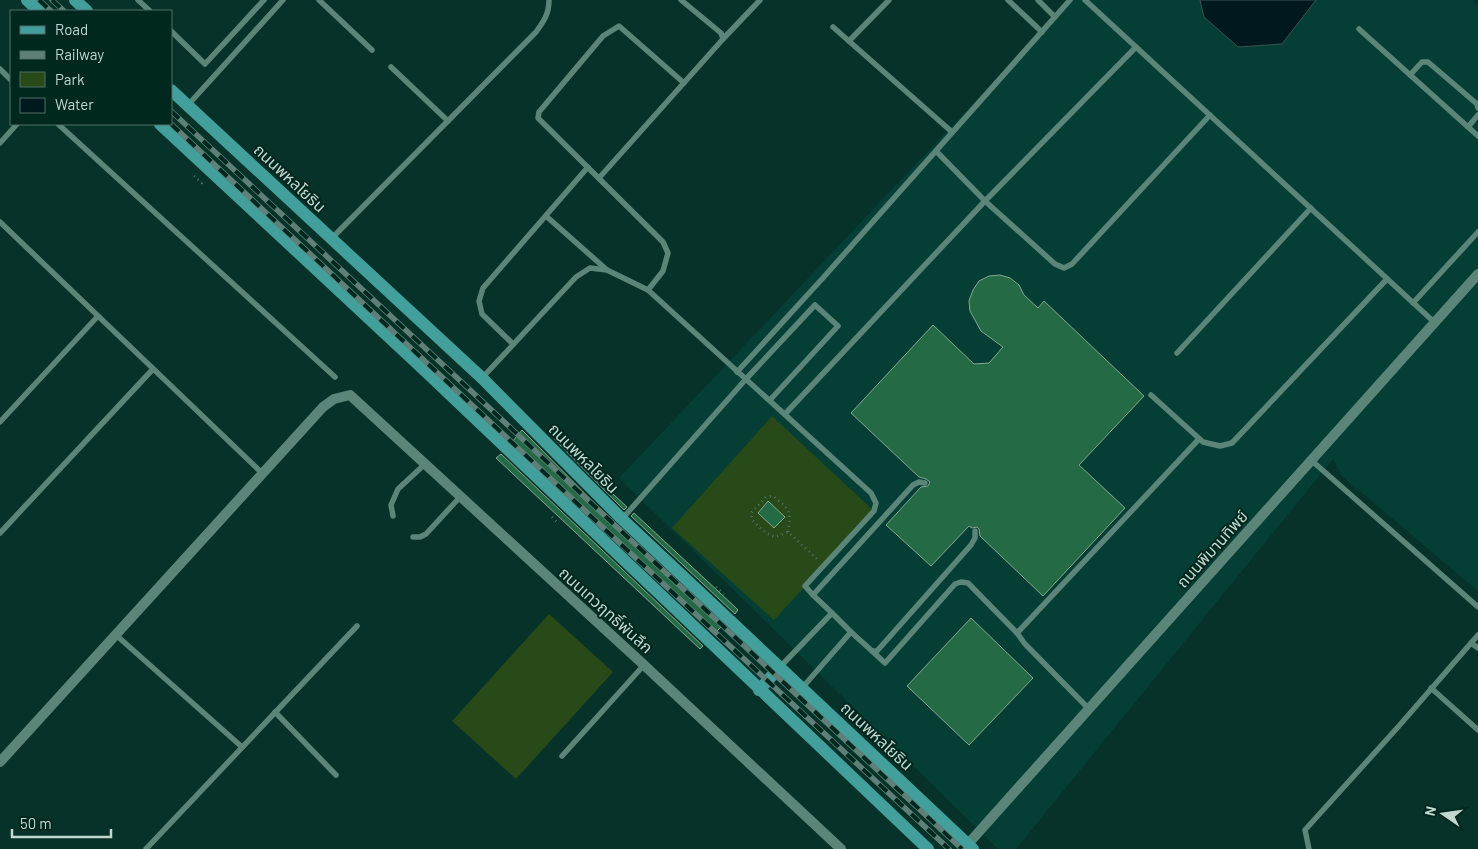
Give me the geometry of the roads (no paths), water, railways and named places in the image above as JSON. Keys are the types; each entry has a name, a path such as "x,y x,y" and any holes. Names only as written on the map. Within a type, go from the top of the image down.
{"main road":[{"path":"27,0 38,10"},
{"path":"75,0 86,10"},
{"name":"ถนนพหลโยธิน","path":"172,91 482,378 622,519 971,847"},
{"path":"161,125 418,365 928,849"},
{"path":"759,690 780,667"}],"street":[{"name":"ถนนพิมานทิพย์","path":"971,847 1089,709 1478,274"},
{"name":"ถนนเทวฤทธิ์พันลึก","path":"263,474 323,407 334,399 350,395 644,665 836,847"},
{"path":"0,762 263,474"}],"lane":[{"path":"138,0 149,10"},
{"path":"172,32 205,64 264,0"},
{"path":"188,105 284,0"},
{"path":"319,0 372,50"},
{"path":"332,238 536,32 545,19 549,9 549,0"},
{"path":"681,0 722,33 723,39"},
{"path":"599,178 760,0"},
{"path":"849,41 889,0"},
{"path":"1008,0 1042,32"},
{"path":"1038,0 1055,17"},
{"path":"737,372 1070,0"},
{"path":"1086,0 1434,322"},
{"path":"648,290 663,271 668,253 663,242 538,118 540,112 603,36 619,26 684,83"},
{"path":"833,27 952,132"},
{"path":"1359,29 1478,136"},
{"path":"785,414 985,201 1136,46"},
{"path":"1410,75 1422,62 1428,62 1477,104 1478,108"},
{"path":"391,67 448,120"},
{"path":"0,69 10,79"},
{"path":"936,150 985,201 1055,264 1064,268 1072,264 1210,115"},
{"path":"1468,127 1478,116"},
{"path":"0,143 16,125"},
{"path":"59,125 335,377"},
{"path":"513,344 482,314 478,301 483,288 588,167"},
{"path":"1177,353 1311,208"},
{"path":"546,216 607,270"},
{"path":"0,222 263,474"},
{"path":"1413,303 1478,232"},
{"path":"482,378 576,277 590,268 607,270 648,290 871,493 876,503 874,511 805,586 851,632 886,663 955,584 968,583 1089,709"},
{"path":"1152,395 1203,442 1220,446 1232,443 1387,279"},
{"path":"622,519 746,379 815,305 838,326 770,400"},
{"path":"0,422 98,316"},
{"path":"0,533 153,368"},
{"path":"1017,633 1199,438"},
{"path":"1311,460 1478,607"},
{"path":"393,516 391,505 398,489 425,464"},
{"path":"813,595 913,485 919,482 925,483"},
{"path":"413,537 420,537 426,534 460,497"},
{"path":"872,651 877,651 971,545 975,538 974,531"},
{"path":"780,667 832,613"},
{"path":"146,849 357,626"},
{"path":"802,688 851,632"},
{"path":"116,635 242,746"},
{"path":"1309,849 1305,830 1478,635"},
{"path":"1471,643 1478,648"},
{"path":"562,756 644,665"},
{"path":"1432,688 1478,730"},
{"path":"275,712 336,776"}],"water":[{"path":"1200,0 1316,0 1282,44 1238,47 1204,17"}],"railway":[{"path":"39,0 50,10"},
{"path":"52,0 63,10"},
{"path":"172,112 962,849"},
{"path":"172,125 949,849"}]}
